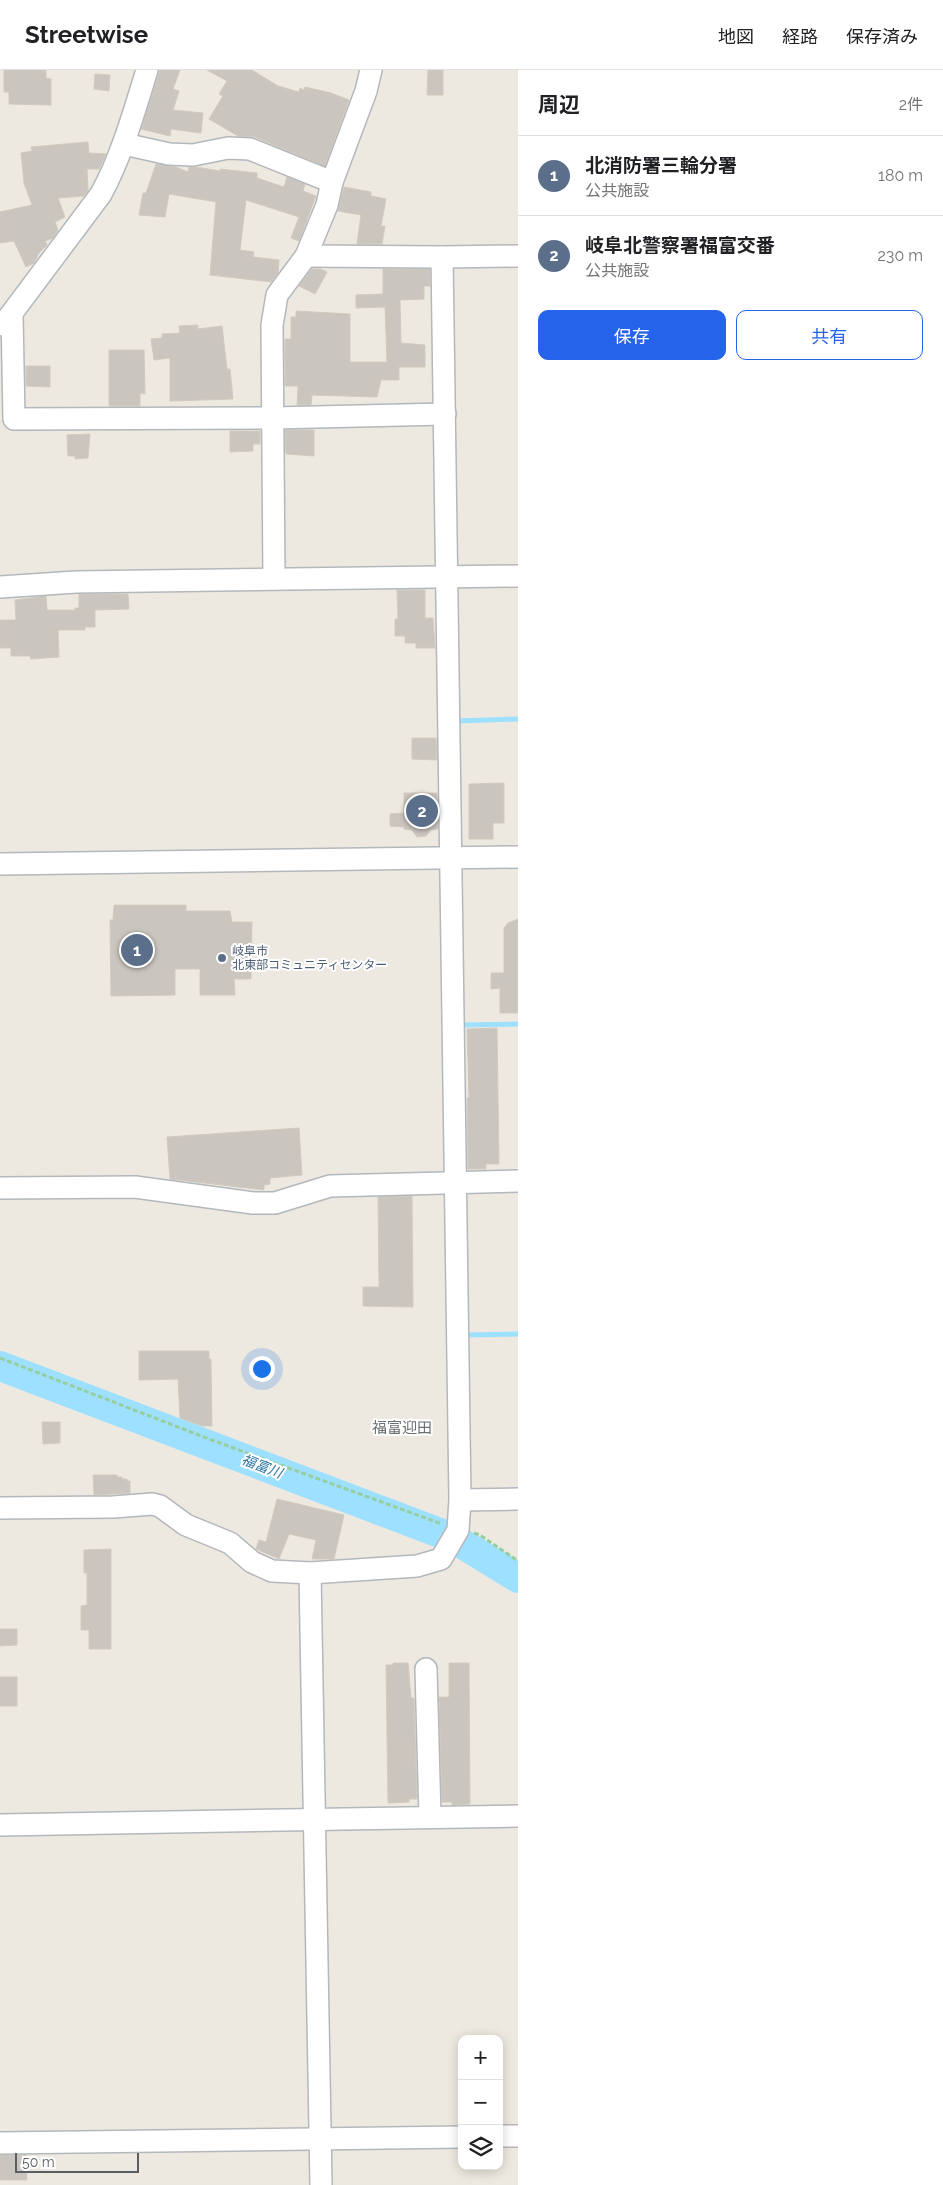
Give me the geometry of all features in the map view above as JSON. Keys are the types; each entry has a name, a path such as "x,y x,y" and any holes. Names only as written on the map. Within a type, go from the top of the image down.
{"street":[{"path":"147,70 124,144 114,170 101,194 6,321 14,419 273,418 445,414"},
{"path":"274,578 272,325 277,295 306,256 327,205 332,182 366,91 371,70"},
{"path":"124,144 168,154 193,155 228,148 250,149 332,182"},
{"path":"306,256 518,256"},
{"path":"0,1508 113,1507 152,1504 160,1506 186,1525 230,1543 252,1562 272,1571 310,1573 417,1566 441,1559 453,1540 465,1500 460,1182 451,858 442,257"},
{"path":"0,588 76,582 518,576"},
{"path":"0,864 518,857"},
{"path":"0,1188 135,1187 253,1203 275,1203 330,1186 518,1181"},
{"path":"465,1500 518,1499"},
{"path":"310,1573 321,2185"},
{"path":"426,1668 430,1817"},
{"path":"0,1825 518,1816"},
{"path":"503,2136 518,2136"},
{"path":"0,2143 458,2137"}],"path":[{"path":"0,1358 209,1439 453,1540 480,1535 518,1561"}],"building":[{"path":"4,70 46,70 46,78 51,79 51,105 9,104 9,92 4,92"},
{"path":"160,70 180,70 173,89 179,91 173,110 203,113 201,133 171,129 170,136 141,129"},
{"path":"207,70 252,70 278,86 299,92 300,88 304,90 305,87 331,93 349,100 325,166 255,137 238,136 209,119 223,96 219,94 227,81"},
{"path":"428,70 443,70 443,95 427,95"},
{"path":"95,74 110,75 109,91 94,89"},
{"path":"88,142 89,153 106,154 99,169 87,169 88,190 84,196 58,198 65,217 55,222 58,230 53,238 45,241 47,245 39,253 34,263 26,267 14,241 0,243 0,212 32,205 24,183 21,153 32,151 31,147"},
{"path":"156,164 176,167 188,172 189,167 196,167 220,171 220,169 257,173 257,178 284,187 287,177 305,184 303,191 316,196 299,241 291,238 299,217 246,200 240,250 254,252 253,257 279,260 278,273 271,282 210,275 216,202 169,194 165,217 139,215 143,193 146,193"},
{"path":"344,187 371,192 371,196 386,199 381,226 385,226 382,244 357,244 361,215 338,211"},
{"path":"312,269 320,269 327,272 315,294 299,286"},
{"path":"383,269 430,269 430,286 424,286 424,299 400,300 401,343 425,345 425,367 399,367 399,380 381,380 377,397 312,395 311,405 297,405 298,386 285,386 285,339 291,339 291,317 296,317 296,311 350,314 350,362 387,362 385,307 356,308 356,295 383,294"},
{"path":"198,325 198,329 222,326 227,369 230,369 233,399 170,401 170,358 154,360 151,339 162,338 162,334 180,333 179,326"},
{"path":"109,350 144,350 145,394 140,393 140,406 109,406"},
{"path":"26,366 50,366 50,387 26,386"},
{"path":"285,430 314,430 314,456 286,454"},
{"path":"230,431 260,431 260,444 253,444 253,451 230,452"},
{"path":"90,434 88,458 75,459 75,456 68,456 67,435"},
{"path":"397,590 425,590 425,618 433,618 435,648 416,648 416,643 405,643 405,636 395,636 395,619 398,619"},
{"path":"79,594 128,594 129,609 95,610 95,627 85,627 85,630 58,630 59,657 31,659 30,656 11,656 11,648 0,648 0,620 16,620 15,600 46,596 47,610 75,610 75,608 79,608"},
{"path":"412,738 436,738 437,760 412,759"},
{"path":"504,783 504,823 493,823 493,839 469,839 469,784"},
{"path":"404,793 437,793 438,829 431,830 426,836 417,837 412,830 404,829 404,827 390,826 390,814 404,813"},
{"path":"114,905 186,905 186,911 230,911 232,922 252,922 251,979 234,979 235,995 200,995 200,969 175,969 175,995 111,996 110,920 113,920"},
{"path":"518,919 518,1013 500,1013 500,988 491,989 491,973 504,973 504,928 508,923"},
{"path":"497,1028 499,1164 486,1164 486,1169 468,1169 467,1098 469,1098 467,1029"},
{"path":"299,1128 302,1175 270,1178 270,1184 264,1185 264,1190 170,1179 167,1137"},
{"path":"412,1196 413,1307 363,1306 363,1287 379,1287 378,1197"},
{"path":"139,1351 209,1351 209,1359 211,1359 212,1426 202,1426 180,1418 178,1379 139,1380"},
{"path":"42,1422 60,1422 60,1443 43,1444"},
{"path":"93,1475 117,1475 117,1477 122,1477 122,1479 127,1479 127,1481 130,1481 130,1493 94,1495"},
{"path":"277,1499 344,1515 334,1559 312,1559 316,1540 289,1534 279,1559 256,1549 259,1540 266,1542"},
{"path":"111,1549 111,1649 89,1649 89,1630 81,1630 81,1606 87,1605 87,1573 84,1573 84,1550"},
{"path":"0,1629 17,1629 17,1645 0,1646"},
{"path":"393,1663 408,1663 411,1698 414,1698 417,1799 409,1799 409,1802 388,1803 386,1665 393,1665"},
{"path":"449,1663 469,1663 470,1804 452,1805 452,1802 442,1802 439,1697 449,1697"},
{"path":"0,1677 17,1677 17,1706 0,1706"},
{"path":"0,2155 26,2155 27,2180 0,2180"}],"waterway":[{"path":"456,722 518,719"},
{"path":"462,1029 462,1025 518,1024"},
{"path":"466,1340 466,1335 518,1334"},
{"name":"福富川","path":"0,1366 453,1538 518,1578"},
{"name":"福富川","path":"466,1546 469,1540"}],"place":[{"name":"岐阜北警察署福富交番","path":"422,811"},
{"name":"北消防署三輪分署","path":"137,950"},
{"name":"岐阜市 北東部コミュニティセンター","path":"222,958"}],"district":[{"name":"福富迎田","path":"402,1428"}]}
